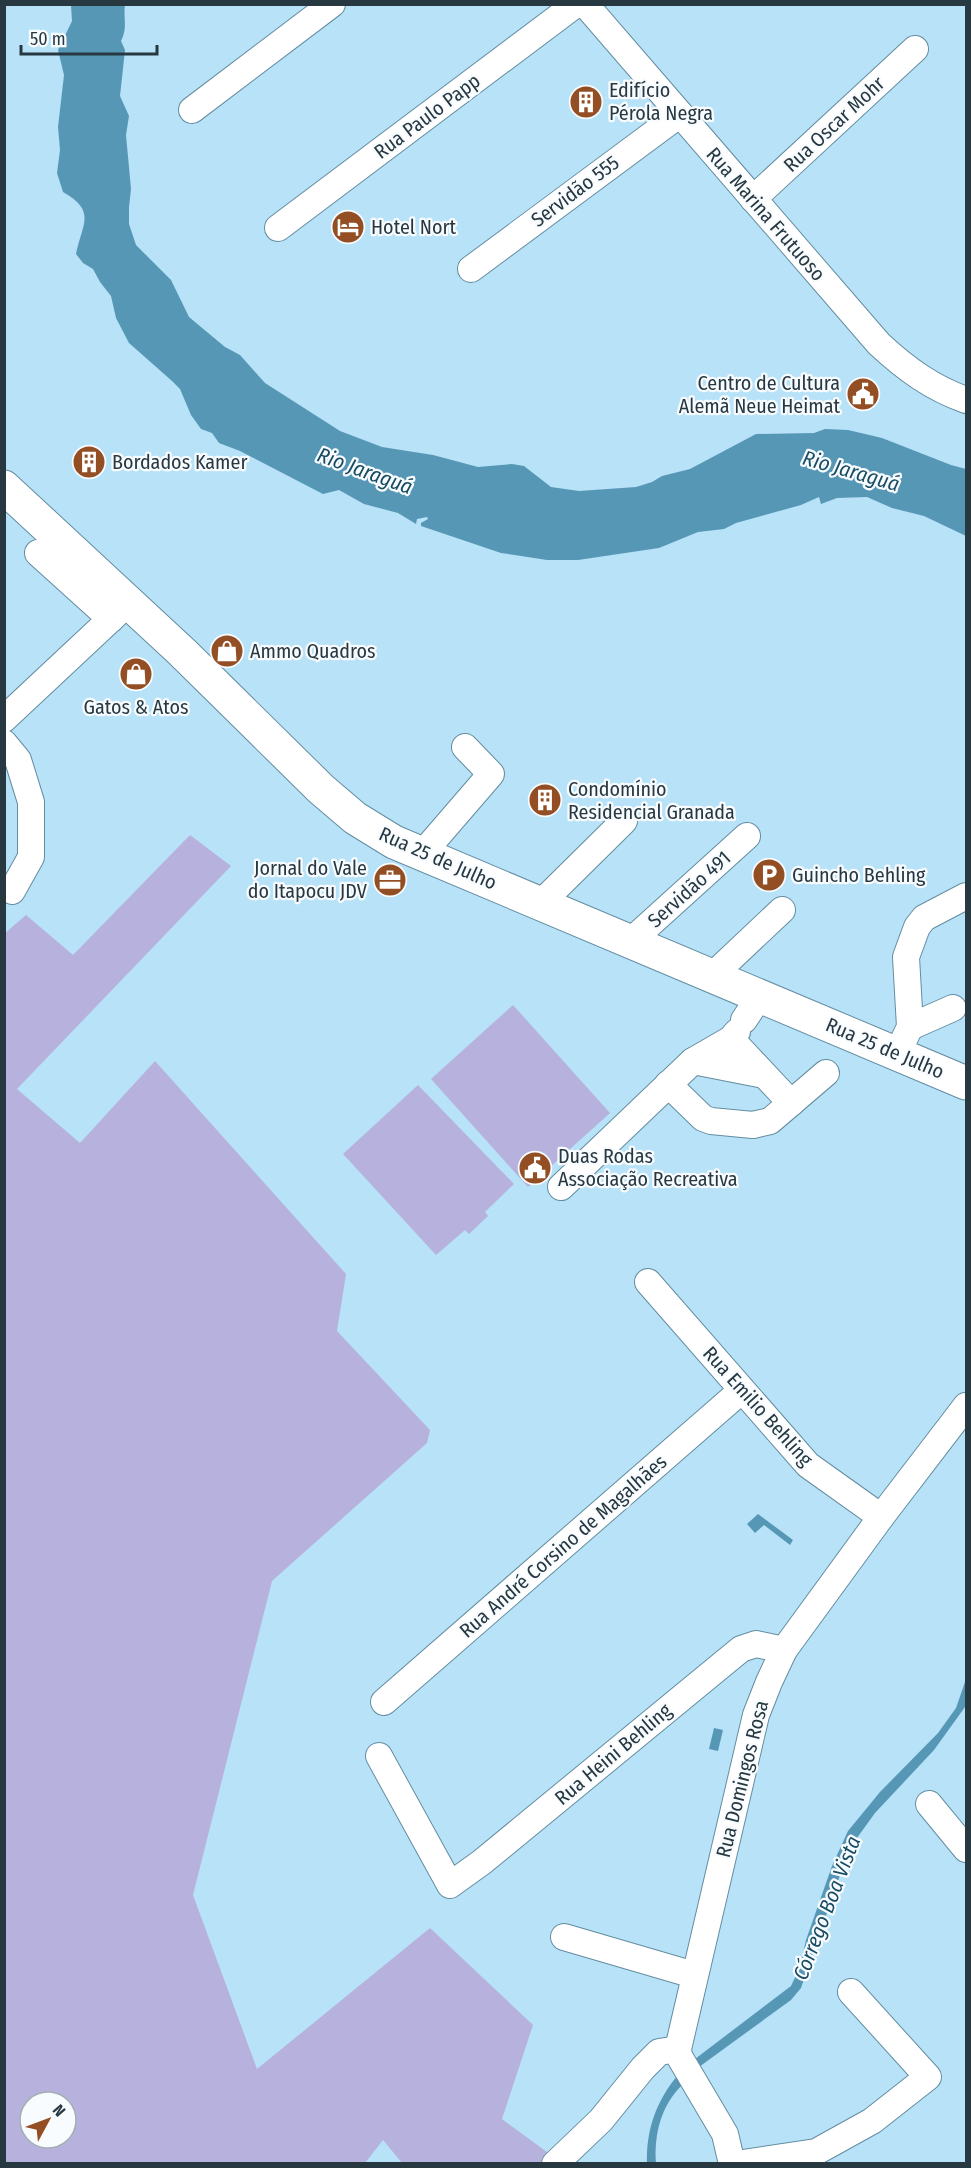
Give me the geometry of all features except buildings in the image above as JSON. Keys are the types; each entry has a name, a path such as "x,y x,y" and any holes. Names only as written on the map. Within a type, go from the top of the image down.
{"main road":[{"name":"Rua 25 de Julho","path":"4,487 120,610 347,811 394,842 712,976 743,1022 904,1040 929,1067 966,1083"},
{"path":"929,1067 966,1069"}],"street":[{"path":"192,110 332,4"},
{"name":"Rua Paulo Papp","path":"278,228 576,4"},
{"name":"Rua Marina Frutuoso","path":"585,4 879,344 908,371 944,392 966,400"},
{"name":"Rua Oscar Mohr","path":"753,199 915,49"},
{"name":"Servidão 555","path":"471,269 680,114"},
{"path":"4,719 120,610 38,553"},
{"path":"4,743 18,760 31,802 31,857 12,891"},
{"path":"422,854 491,774 465,747"},
{"path":"541,903 624,821"},
{"name":"Servidão 491","path":"631,941 747,837"},
{"path":"904,1040 906,957 917,927 924,918 966,896"},
{"path":"712,976 782,910"},
{"path":"904,1040 953,1008"},
{"path":"561,1187 693,1061 743,1022 764,1075 791,1102"},
{"path":"693,1061 764,1075"},
{"path":"668,1084 703,1118 711,1121 762,1124 770,1121 826,1073"},
{"name":"Rua Emilio Behling","path":"648,1282 808,1465 880,1517"},
{"name":"Rua André Corsino de Magalhães","path":"384,1702 742,1390"},
{"name":"Rua Domingos Rosa","path":"678,2053 694,1975 756,1715 784,1650 880,1517 964,1418"},
{"name":"Rua Heini Behling","path":"379,1755 450,1885 482,1862 741,1649 756,1644 784,1650"},
{"path":"929,1804 966,1848"},
{"path":"564,1937 694,1975"},
{"path":"555,2163 601,2120 659,2052 678,2053 725,2134 734,2163 816,2152 872,2121 928,2077 851,1992"}],"shaded area":[{"path":"190,835 231,866 17,1089 80,1143 155,1061 346,1274 337,1331 430,1430 427,1443 272,1581 193,1895 257,2069 430,1928 533,2025 502,2119 551,2155 540,2163 402,2163 383,2140 365,2163 5,2163 4,934 26,915 73,955"},
{"path":"513,1005 610,1113 528,1187 431,1079"},
{"path":"418,1085 514,1184 485,1212 488,1216 469,1234 465,1230 436,1255 343,1154"}],"water":[{"name":"Rio Jaraguá","path":"71,5 125,5 125,27 121,41 125,50 120,96 129,116 126,135 131,189 129,224 136,245 171,280 189,317 225,347 240,355 265,383 340,431 382,447 433,455 478,467 512,464 524,466 551,487 579,491 636,487 652,482 662,476 690,469 756,434 814,433 825,429 848,430 882,438 966,469 966,536 924,516 892,508 867,497 837,498 821,504 819,497 801,505 736,523 724,529 698,532 659,548 578,560 547,560 501,553 421,526 421,523 428,519 427,517 417,519 416,524 398,513 364,504 339,490 323,494 240,451 219,443 212,433 201,429 191,415 180,389 129,343 116,318 111,296 93,269 83,263 76,254 84,212 74,199 63,192 57,173 60,150 58,127 64,75 58,50 72,21"},
{"path":"758,1514 793,1540 790,1545 764,1525 755,1533 747,1524"},
{"name":"Córrego Boa Vista","path":"966,1679 965,1707 934,1750 875,1813 849,1849 801,1988 791,2000 699,2067 695,2059 791,1986 800,1967 806,1940 832,1866 848,1831 880,1792 938,1733 956,1708"},
{"path":"714,1728 723,1730 718,1751 709,1749"},
{"path":"677,2076 682,2085 669,2102 660,2121 656,2142 656,2163 647,2164 648,2140 654,2117 663,2096"}],"place":[{"name":"Edifício Pérola Negra","path":"586,102"},
{"name":"Hotel Nort","path":"348,227"},
{"name":"Centro de Cultura Alemã Neue Heimat","path":"863,394"},
{"name":"Bordados Kamer","path":"89,462"},
{"name":"Ammo Quadros","path":"227,651"},
{"name":"Gatos & Atos","path":"136,674"},
{"name":"Condomínio Residencial Granada","path":"545,800"},
{"name":"Guincho Behling","path":"769,875"},
{"name":"Jornal do Vale do Itapocu JDV","path":"390,880"},
{"name":"Duas Rodas Associação Recreativa","path":"535,1168"}]}
